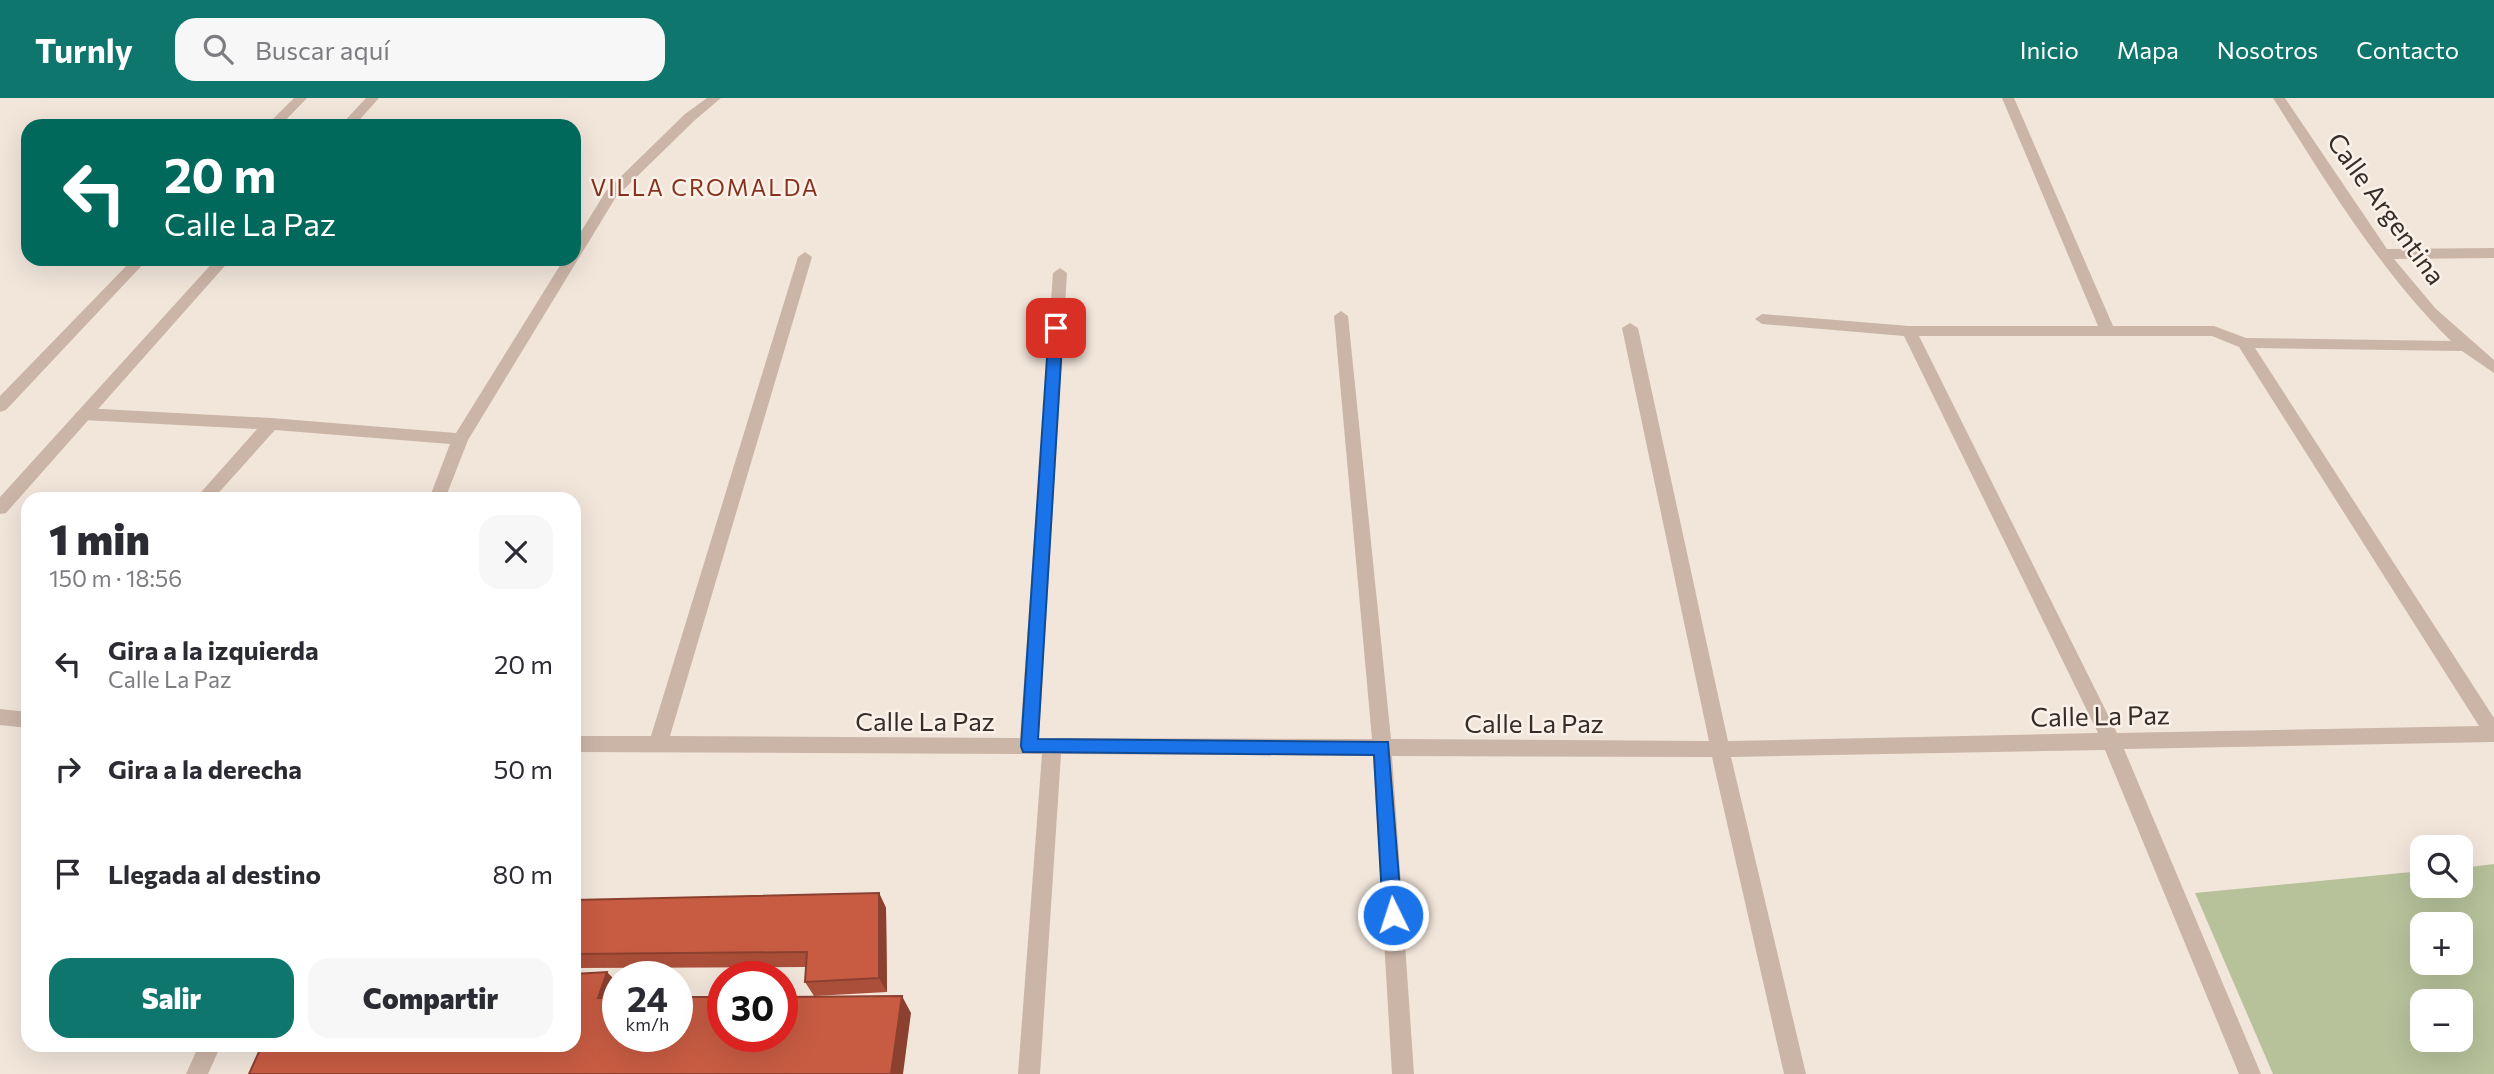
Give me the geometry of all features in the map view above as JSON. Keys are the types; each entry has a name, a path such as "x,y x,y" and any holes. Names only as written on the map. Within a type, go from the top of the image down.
{"street":[{"path":"280,119 301,98"},
{"path":"354,119 373,98"},
{"path":"581,244 611,194 690,117 715,98"},
{"path":"2008,98 2109,333"},
{"name":"Calle Argentina","path":"2279,98 2383,254 2462,346 2494,369"},
{"path":"2383,254 2494,253"},
{"path":"658,745 805,257"},
{"path":"0,406 134,266"},
{"path":"0,508 218,266"},
{"path":"440,492 460,439 567,266"},
{"path":"1029,746 1060,274"},
{"path":"1340,317 1382,747 1403,1074"},
{"path":"1762,319 1909,331 2214,331 2244,343 2462,346"},
{"path":"1630,328 1720,749 1795,1074"},
{"path":"1909,331 2111,741 2250,1074"},
{"path":"2244,343 2494,734"},
{"path":"83,414 271,424 460,439"},
{"path":"210,492 271,424"},
{"path":"0,717 21,717"},
{"name":"Calle La Paz","path":"581,744 1720,749 2494,734"},
{"path":"1029,1074 1052,746"},
{"path":"197,1074 207,1052"}],"green space":[{"path":"2494,864 2494,1074 2273,1074 2195,893 2410,872 2410,898 2473,898 2473,867"}],"building":[{"path":"879,893 879,978 805,982 807,952 581,954 581,900"},
{"path":"602,972 602,986 598,998 602,998 602,1052 693,1052 693,997 707,997 707,1052 798,1052 798,997 902,996 891,1074 249,1074 259,1052 581,1052 581,974"}],"district":[{"name":"VILLA CROMALDA","path":"705,187"}],"route":[{"path":"1056,328 1029,746 1382,747 1393,915"}]}
